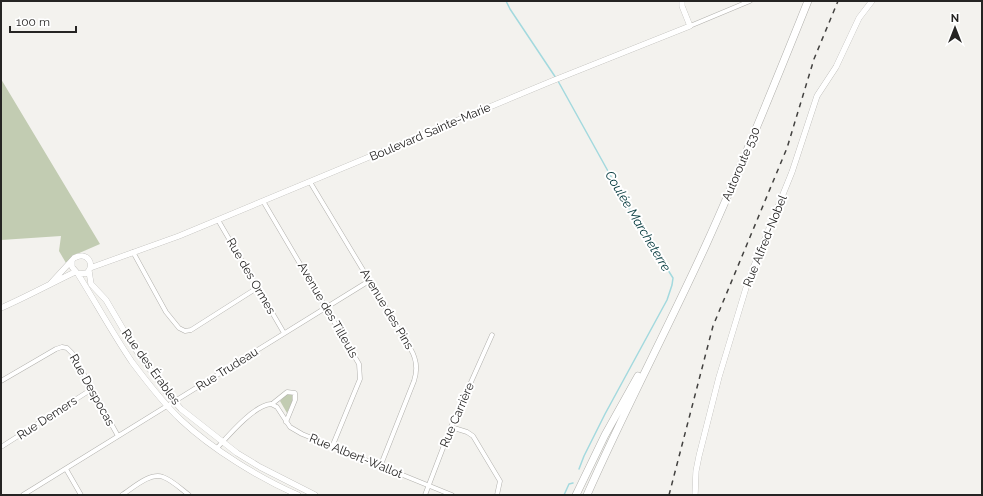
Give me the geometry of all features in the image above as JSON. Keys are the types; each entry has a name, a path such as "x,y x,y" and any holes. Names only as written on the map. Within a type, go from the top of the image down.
{"highway":[{"name":"Autoroute 530","path":"587,495 609,444 719,216 808,1"},
{"name":"Autoroute 530","path":"576,495 623,402 668,324"}],"street":[{"path":"682,1 682,6 690,26"},
{"name":"Boulevard Sainte-Marie","path":"1,308 31,295 51,283 76,273 84,274 89,270 109,261 179,236 552,81 750,1"},
{"name":"Rue Alfred-Nobel","path":"695,495 698,463 718,377 749,278 792,172 817,96 836,67 859,18 872,1"},
{"name":"Avenue des Pins","path":"310,182 416,359 414,381 380,467"},
{"name":"Avenue des Tilleuls","path":"263,201 357,360 360,374 358,384 332,447"},
{"name":"Rue des Ormes","path":"218,220 284,333"},
{"path":"133,252 166,312 179,328 185,331 191,330 257,288"},
{"name":"Boulevard Sainte-Marie","path":"51,283 74,258 80,255 89,259 109,261"},
{"path":"89,259 91,265 89,270"},
{"path":"72,261 72,267 76,273"},
{"name":"Rue des Érables","path":"89,270 91,284 106,300 133,346 181,409 222,442 260,467 315,495"},
{"name":"Rue des Érables","path":"76,273 132,361 182,420 241,465 289,493 298,495"},
{"name":"Rue Trudeau","path":"23,495 369,281"},
{"name":"Rue Carrière","path":"425,495 451,427 492,335"},
{"name":"Rue Despocas","path":"1,381 56,349 62,347 67,348 72,353 118,436"},
{"name":"Rue Demers","path":"1,448 92,389"},
{"path":"217,448 246,418 268,404 272,404 287,392 295,393 295,400 286,422"},
{"name":"Rue Albert-Wallot","path":"272,404 277,407 290,427 298,432 380,467 452,495"},
{"path":"451,427 473,436 500,481 497,495"},
{"path":"66,469 82,495"},
{"path":"122,495 147,479 158,476 165,477 189,495"},
{"path":"289,493 293,484"}],"green space":[{"path":"1,79 100,244 77,254 66,263 59,251 61,236 1,240"},
{"path":"287,394 292,395 292,402 287,413 280,401"}],"waterway":[{"name":"Coulée Marcheterre","path":"506,1 556,78"},
{"name":"Coulée Marcheterre","path":"558,81 624,200 673,278 667,300 605,414 579,469"},
{"name":"Coulée Marcheterre","path":"564,495 569,484 573,483"}],"railway":[{"path":"669,495 713,326 787,148 814,59 838,1"}]}
